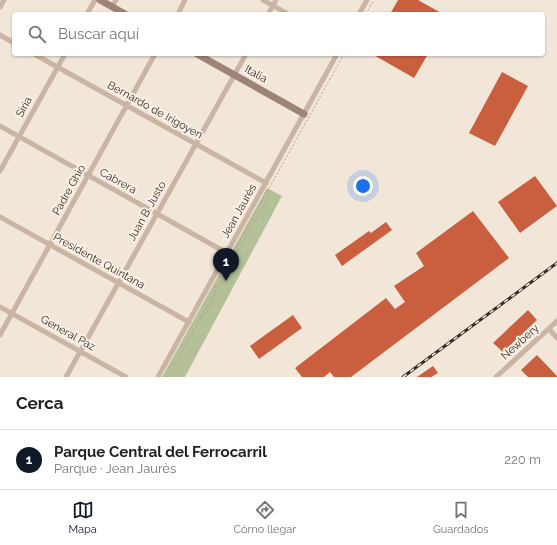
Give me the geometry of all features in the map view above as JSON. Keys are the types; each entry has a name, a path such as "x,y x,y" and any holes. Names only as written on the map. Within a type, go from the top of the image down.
{"street":[{"path":"0,7 4,0"},
{"path":"88,12 95,0"},
{"path":"100,0 114,3 123,12"},
{"path":"179,12 185,0"},
{"path":"263,0 284,12"},
{"path":"269,12 276,0"},
{"path":"360,12 367,0"},
{"path":"0,35 12,42"},
{"name":"Bernardo de Irigoyen","path":"38,56 196,144 265,185"},
{"name":"Siria","path":"0,171 64,56"},
{"name":"Padre Ghio","path":"0,335 154,56"},
{"name":"Italia","path":"201,56 304,114"},
{"name":"Juan B. Justo","path":"66,377 245,56"},
{"name":"Jean Jaurès","path":"158,377 191,323 227,253 336,56"},
{"name":"Cabrera","path":"0,126 227,253"},
{"name":"Presidente Quintana","path":"0,217 191,323"},
{"name":"General Paz","path":"0,307 126,377"},
{"name":"Newbery","path":"496,377 557,322"},
{"path":"549,329 557,338"}],"path":[{"path":"367,12 374,0"},
{"path":"234,252 343,56"},
{"path":"173,360 169,366 175,364 270,194 265,185"},
{"path":"191,323 199,319 214,304 215,285 212,291"}],"green space":[{"path":"267,188 282,196 185,377 162,377"}],"building":[{"path":"398,0 418,0 439,12 391,12"},
{"path":"376,56 427,56 414,78"},
{"path":"502,72 528,86 495,146 469,133"},
{"path":"535,176 557,206 520,233 498,202"},
{"path":"473,211 509,258 351,377 334,377 330,372 324,377 302,377 295,368 386,298 395,309 405,302 394,286 424,266 416,253"},
{"path":"386,222 392,230 342,266 335,255 369,231 371,233"},
{"path":"528,310 537,320 503,352 493,343"},
{"path":"293,315 302,328 259,359 250,346"},
{"path":"537,355 557,377 528,377 521,370"},
{"path":"433,366 438,373 431,377 417,377"}],"railway":[{"path":"403,377 557,263"}],"place":[{"name":"Parque Central del Ferrocarril","path":"226,281"}]}
